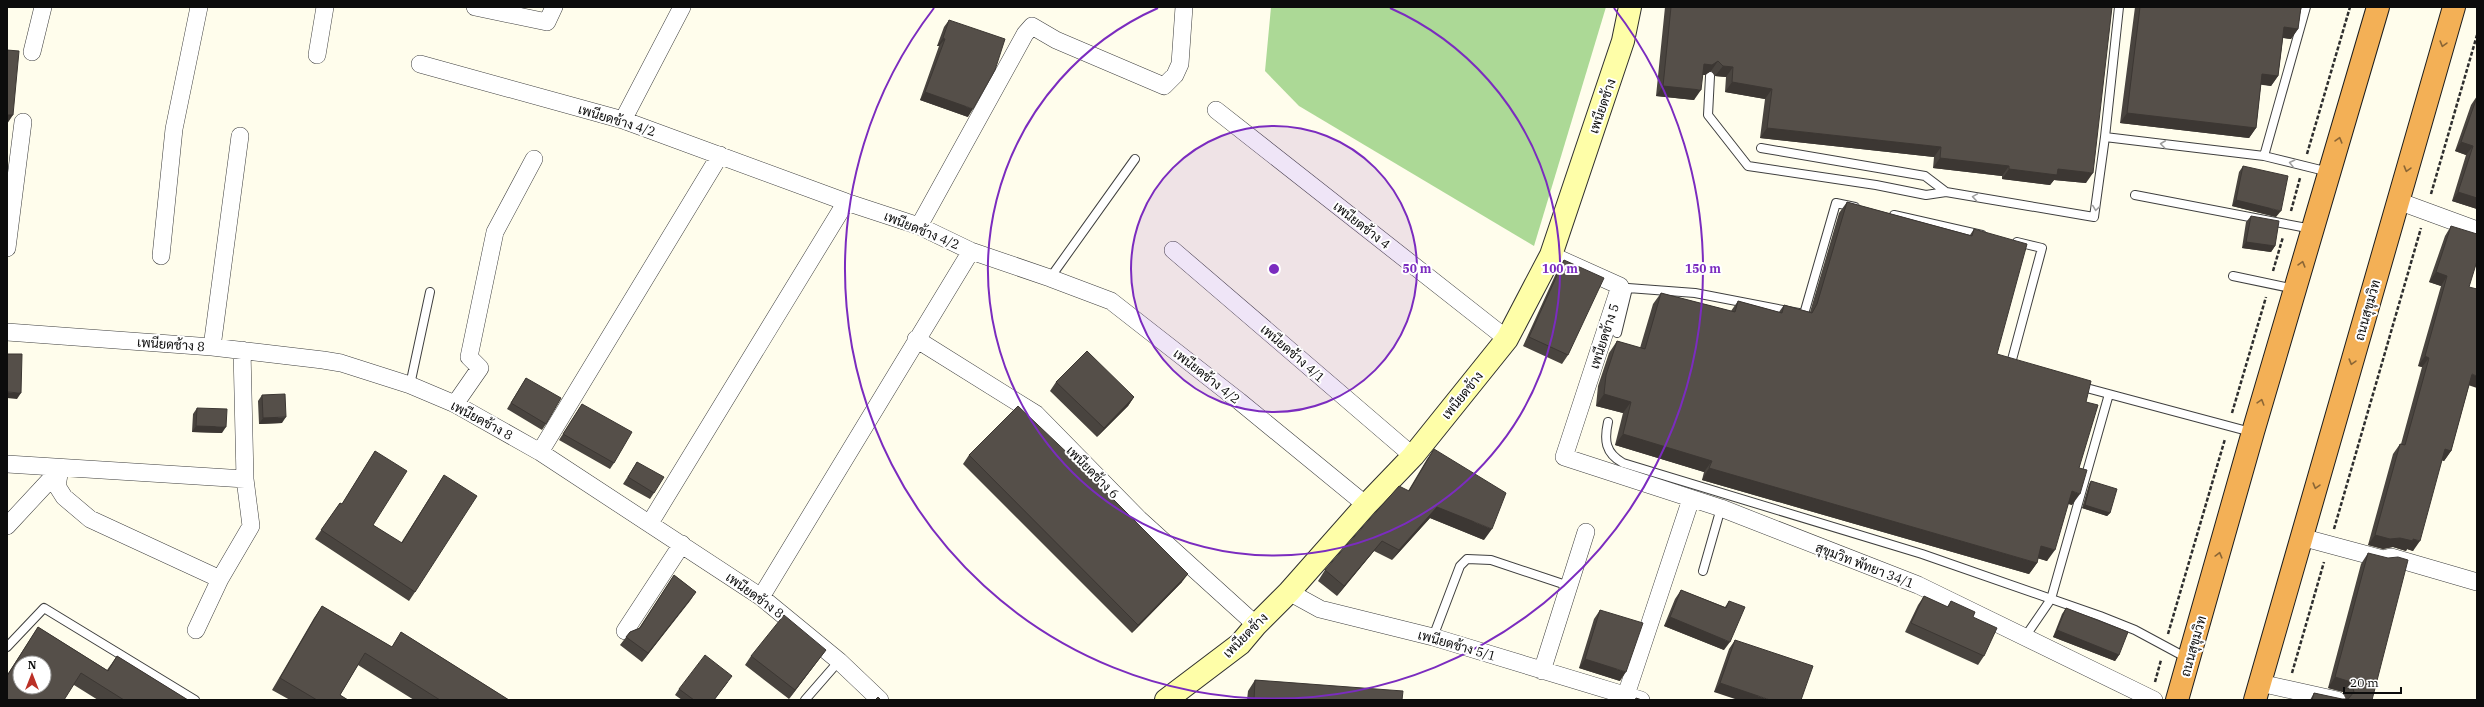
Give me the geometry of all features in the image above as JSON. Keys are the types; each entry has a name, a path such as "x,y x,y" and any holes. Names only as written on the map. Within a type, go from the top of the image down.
{"highway":[{"name":"ถนนสุขุมวิท","path":"2178,700 2253,432 2378,7"},
{"name":"ถนนสุขุมวิท","path":"2254,694 2280,612 2454,7"},
{"name":"ถนนสุขุมวิท","path":"2184,700 2209,592"}],"street":[{"path":"32,52 43,7"},
{"path":"161,256 174,129 199,7"},
{"path":"317,55 325,7"},
{"path":"475,7 547,22 554,7"},
{"path":"623,120 682,7"},
{"path":"918,226 1025,34 1032,26 1056,40 1164,86 1175,75 1180,64 1184,7"},
{"name":"เพนียดช้าง","path":"1166,700 1240,644 1256,624 1289,592 1366,505 1414,456 1507,339 1551,255 1623,42 1630,7"},
{"name":"เพนียดช้าง 4/2","path":"420,64 623,120 846,202 918,226 971,251 1111,301 1239,401 1366,505"},
{"name":"เพนียดช้าง 4","path":"1216,110 1507,339"},
{"path":"7,248 23,122"},
{"path":"212,347 240,136"},
{"path":"540,452 720,155"},
{"path":"455,404 480,368 469,357 495,232 534,159"},
{"path":"2398,200 2477,230"},
{"path":"650,523 846,202"},
{"name":"เพนียดช้าง 4/1","path":"1173,250 1414,456"},
{"path":"761,597 916,339 971,251"},
{"name":"เพนียดช้าง 5","path":"1551,255 1620,286 1564,457"},
{"name":"เพนียดช้าง 8","path":"7,332 212,347 341,363 410,385 455,404 540,452 682,544 761,597 839,661 880,700"},
{"name":"เพนียดช้าง 6","path":"916,339 1036,414 1139,519 1256,624"},
{"path":"196,630 220,579 252,526 245,479 242,350"},
{"name":"สุขุมวิท พัทยา 34/1","path":"1564,457 1721,508 1918,585 2152,699"},
{"path":"7,464 60,469 245,479"},
{"path":"7,526 60,469"},
{"path":"60,469 57,486 64,497 90,519 220,579"},
{"path":"1633,697 1691,499"},
{"path":"2303,531 2331,539 2383,559 2391,557 2477,582"},
{"path":"1542,671 1586,532"},
{"path":"625,631 682,544"},
{"name":"เพนียดช้าง 5/1","path":"1289,592 1320,609 1433,636 1542,671 1633,697"},
{"path":"2254,694 2287,689 2338,700"}],"lane":[{"path":"1710,76 1708,115 1748,166 1876,185 1926,195 1946,192 2094,217 2105,137 2119,7"},
{"path":"2264,156 2306,7"},
{"path":"2105,137 2264,156 2330,172"},
{"path":"1761,148 1925,176 1946,192"},
{"path":"1050,278 1135,159"},
{"path":"2135,194 2313,229"},
{"path":"1617,333 1628,288 1695,294 1804,314 1836,203 1867,209"},
{"path":"1882,213 1989,236"},
{"path":"2012,241 2042,248 2009,366 2017,369"},
{"path":"2233,276 2295,289"},
{"path":"410,385 430,292"},
{"path":"2070,383 2253,432"},
{"path":"2025,638 2051,599 2109,394"},
{"path":"1608,422 1605,444 1610,453 1623,463 1922,554 2135,630 2189,659"},
{"path":"1703,571 1721,508"},
{"path":"1433,636 1460,566 1467,559 1491,560 1569,586"},
{"path":"7,647 44,608 195,700"},
{"path":"805,700 839,661"}],"path":[{"path":"2152,699 2165,646 2350,7"},
{"path":"2287,689 2477,36"}],"green space":[{"path":"1271,7 1606,7 1534,246 1299,106 1265,71"}],"building":[{"path":"1671,7 2112,7 2093,173 2058,169 2057,175 2009,169 2009,166 1940,158 1941,147 1767,128 1772,89 1732,82 1733,67 1723,66 1718,61 1712,65 1704,64 1701,90 1663,86"},
{"path":"2140,7 2301,7 2298,29 2284,27 2278,76 2262,74 2256,128 2127,113"},
{"path":"949,20 1005,39 995,70 973,109 925,92 945,39 943,38"},
{"path":"7,50 19,51 13,115 7,115"},
{"path":"2477,97 2477,198 2458,192 2473,146 2461,142"},
{"path":"2243,166 2288,176 2281,211 2236,200"},
{"path":"1847,202 1972,236 1974,229 2027,244 1997,354 2091,381 2086,402 2098,405 2079,468 2087,470 2080,494 2072,491 2055,550 2041,546 2037,563 1709,468 1712,461 1623,434 1631,402 1604,394 1606,375 1617,341 1645,349 1661,293 1735,312 1738,301 1782,313 1784,305 1812,313 1817,304"},
{"path":"2251,216 2279,221 2275,246 2246,242"},
{"path":"2451,226 2477,234 2477,261 2469,287 2477,289 2477,376 2472,374 2451,451 2445,449 2420,541 2400,538 2390,539 2375,535 2400,444 2405,445 2429,358 2425,356 2447,276 2436,272"},
{"path":"1564,260 1604,278 1568,355 1529,337"},
{"path":"1087,351 1134,397 1104,428 1056,382"},
{"path":"7,354 22,354 21,393 7,392"},
{"path":"526,378 561,398 546,424 511,403"},
{"path":"285,394 286,417 263,418 262,395"},
{"path":"582,404 632,432 614,463 563,434"},
{"path":"1018,406 1099,483 1098,484 1188,574 1138,625 969,455"},
{"path":"197,408 227,409 226,427 196,426"},
{"path":"1434,449 1506,493 1492,529 1437,507 1399,550 1382,541 1344,586 1325,570 1399,486 1409,491"},
{"path":"375,451 407,471 373,525 402,543 444,475 477,496 415,592 321,530 340,503 342,504"},
{"path":"637,462 664,477 654,493 628,477"},
{"path":"2091,481 2117,489 2110,513 2085,505"},
{"path":"2368,553 2388,558 2398,557 2408,560 2372,700 2312,700 2314,693 2348,699 2354,692 2351,682 2335,677"},
{"path":"674,575 696,592 648,653 626,637 630,632 640,628"},
{"path":"1681,590 1726,608 1729,601 1745,607 1730,642 1670,617"},
{"path":"1924,596 1948,607 1951,601 1975,612 1973,617 1997,628 1984,656 1911,623"},
{"path":"322,606 392,647 401,632 509,700 440,700 365,653 340,695 348,700 317,700 280,678"},
{"path":"2066,608 2128,632 2119,655 2057,630"},
{"path":"1600,610 1643,623 1626,672 1585,659"},
{"path":"784,615 826,650 795,690 751,656"},
{"path":"38,627 108,671 117,656 188,700 124,700 81,673 64,700 7,700 7,676 12,668 12,695 52,695 52,655 20,655"},
{"path":"1735,640 1813,666 1801,700 1770,700 1720,683"},
{"path":"705,655 732,676 714,700 694,700 679,689"},
{"path":"1255,680 1403,691 1402,700 1254,700"}]}
